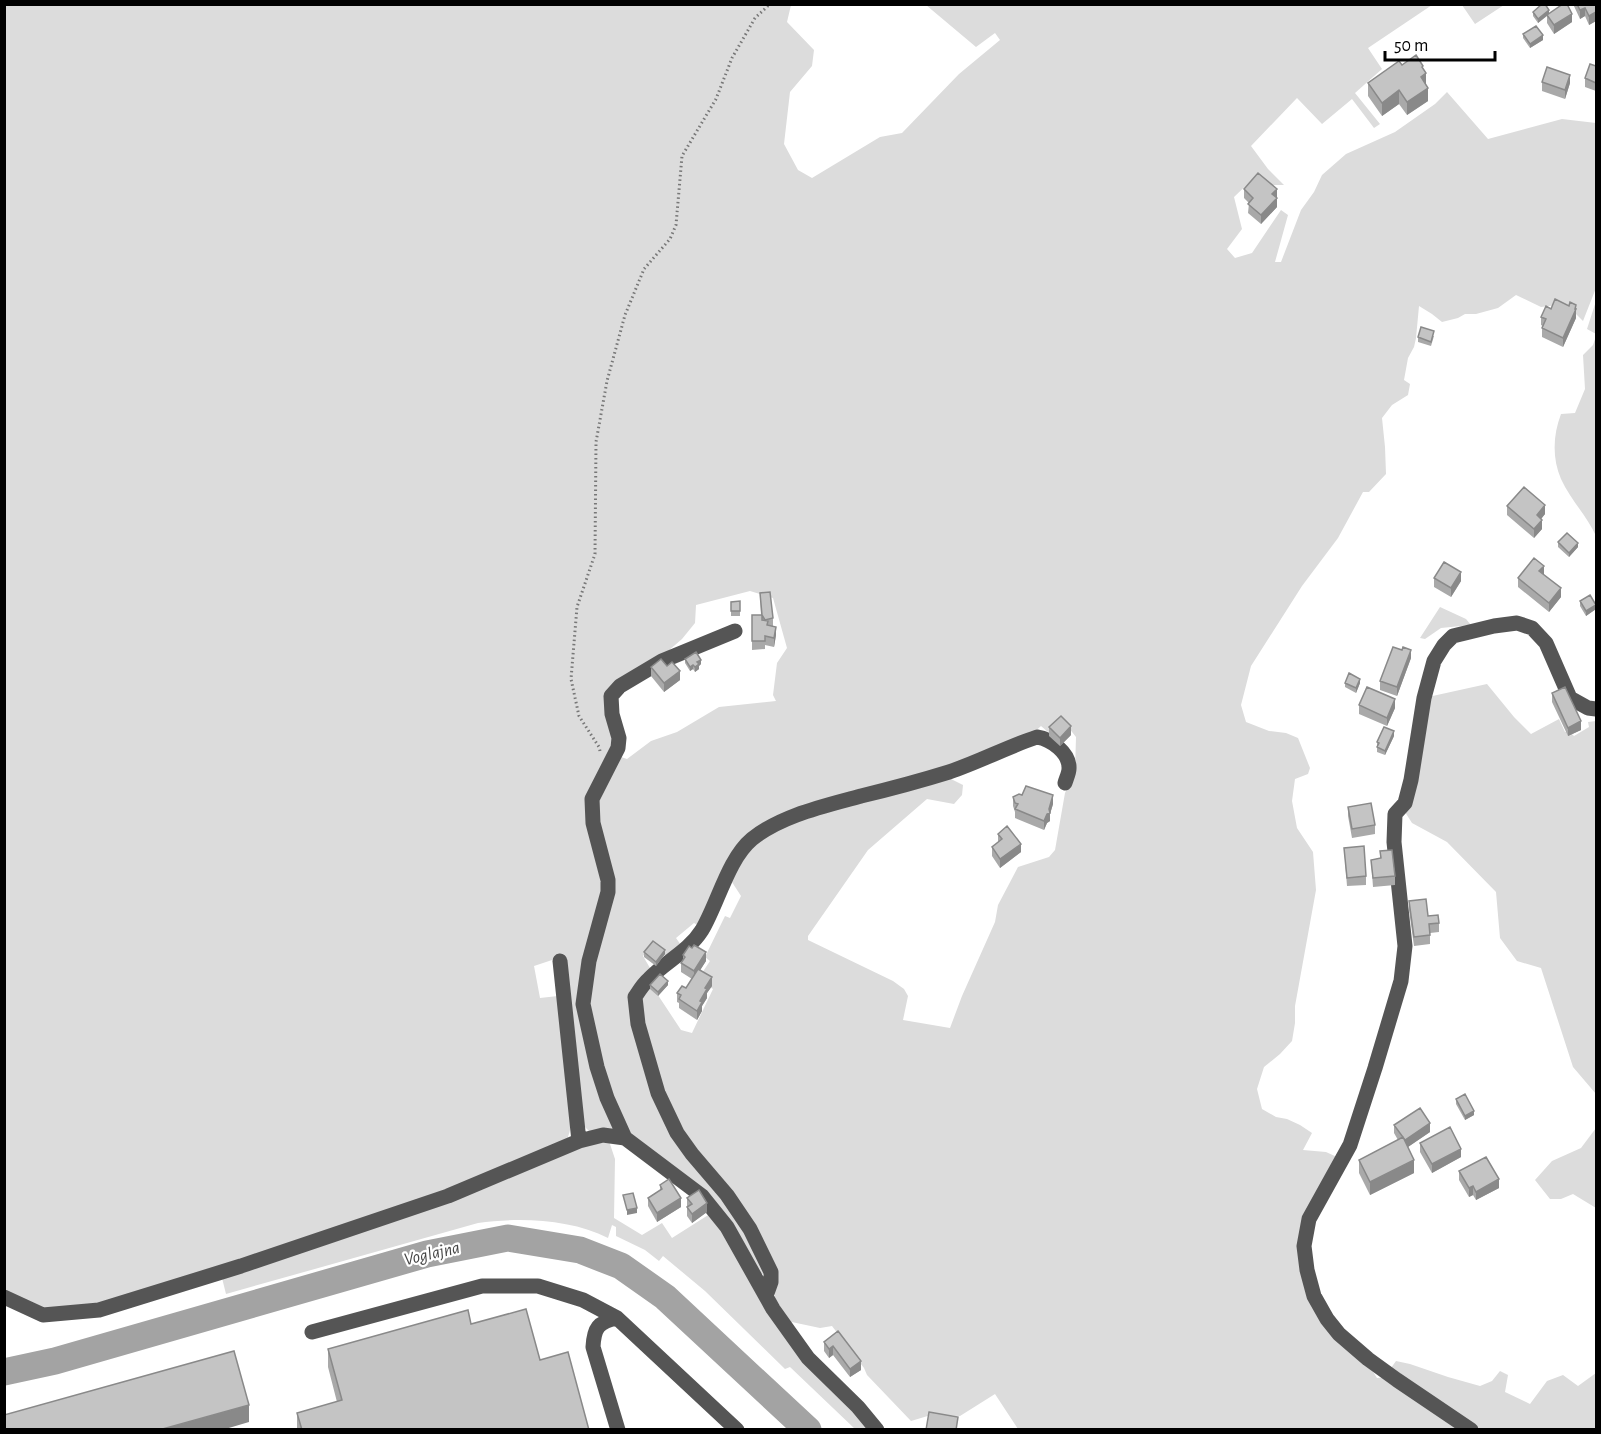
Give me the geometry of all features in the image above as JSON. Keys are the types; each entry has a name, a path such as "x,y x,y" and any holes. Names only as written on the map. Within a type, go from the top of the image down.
{"street":[{"path":"1471,1430 1368,1359 1339,1334 1314,1296 1304,1246 1309,1219 1350,1145 1401,981 1405,946 1394,842 1395,814 1405,803 1411,780 1424,698 1434,661 1444,645 1454,636 1517,623 1532,628 1546,643 1570,698 1588,708 1596,709"},
{"path":"735,631 662,660 620,686 611,696 612,714 620,738 618,748 592,799 594,823 608,880 608,892 589,961 583,1004 597,1067 607,1098 625,1138 708,1202 727,1227 773,1309 808,1358 878,1430"},
{"path":"766,1296 771,1282 771,1272 750,1229 727,1195 677,1133 658,1093 638,1024 635,997 649,979 684,951 701,931 736,858 750,840 769,827 832,804 952,771 1037,737 1044,738 1060,749 1067,759 1069,769 1065,783"},
{"path":"560,961 579,1141"},
{"path":"4,1297 44,1315 99,1310 241,1266 448,1196 579,1141 603,1135 625,1138"},
{"path":"312,1332 482,1286 538,1286 583,1300 617,1318 737,1430"},
{"path":"617,1318 607,1320 599,1326 594,1333 593,1347 618,1430"}],"path":[{"path":"604,773 599,747 579,716 571,679 577,607 595,554 596,442 607,381 625,315 644,269 670,239 676,225 682,156 716,99 732,58 755,18 770,4"}],"shaded area":[{"path":"1030,4 1032,6 1034,4 1432,5 1368,48 1382,69 1355,93 1380,124 1374,128 1352,99 1322,124 1297,98 1251,146 1268,169 1284,185 1271,185 1257,175 1234,197 1242,229 1227,249 1235,258 1252,253 1281,210 1288,215 1275,262 1281,262 1301,210 1314,192 1322,175 1346,154 1395,132 1435,104 1447,92 1488,139 1562,119 1596,123 1596,288 1583,321 1566,304 1541,307 1516,295 1498,308 1476,314 1465,314 1442,322 1419,306 1416,338 1408,358 1404,380 1410,384 1408,395 1392,405 1382,418 1386,474 1369,492 1363,492 1338,538 1302,586 1251,666 1241,705 1246,722 1269,731 1286,733 1298,738 1310,768 1308,774 1295,779 1292,801 1297,828 1313,852 1316,890 1295,1006 1295,1023 1292,1041 1264,1067 1257,1089 1262,1109 1276,1117 1300,1125 1312,1133 1303,1150 1326,1152 1337,1157 1315,1195 1305,1219 1301,1249 1305,1278 1324,1319 1336,1334 1365,1361 1377,1378 1389,1377 1461,1429 1018,1429 995,1394 960,1416 931,1415 911,1421 867,1375 832,1326 820,1328 787,1321 775,1304 774,1273 753,1228 730,1193 679,1131 657,1080 642,1025 638,997 650,983 681,1030 692,1033 713,989 698,979 710,961 705,957 725,916 730,918 741,896 730,879 737,862 751,842 770,830 822,810 947,777 963,785 962,795 954,804 927,799 868,850 808,936 808,940 893,981 904,989 908,996 903,1020 950,1028 995,922 998,905 1018,867 1049,857 1055,850 1065,793 1075,771 1076,737 1065,723 1048,732 1041,726 1030,736 951,769 831,800 768,824 749,837 738,849 725,870 699,926 694,923 676,938 683,948 667,957 652,946 643,956 650,968 631,995 634,1023 655,1096 683,1149 725,1197 748,1230 767,1268 765,1274 760,1274 730,1224 707,1192 624,1128 605,1086 587,1019 586,993 593,954 613,890 611,874 597,829 595,815 597,798 618,756 627,759 651,741 677,732 719,707 776,701 773,695 777,663 787,648 773,598 750,591 696,605 695,623 682,639 660,658 616,684 609,693 606,704 616,734 616,745 587,803 606,890 583,974 579,1009 586,1045 615,1129 611,1133 591,1133 582,1124 564,956 534,966 540,998 558,996 572,1094 572,1118 567,1140 534,1158 453,1189 119,1303 74,1312 47,1312 19,1302 5,1293 5,5 791,5 787,22 814,50 812,66 790,92 784,144 798,170 812,178 880,137 902,133 959,74 1000,40 995,33 976,47 926,5"},
{"path":"1462,5 1504,5 1475,24"},
{"path":"1596,301 1596,334 1587,329"},
{"path":"1596,336 1596,536 1561,479 1556,463 1555,446 1556,430 1561,414 1575,413 1585,389 1583,355 1593,345"},
{"path":"1440,607 1466,619 1471,625 1441,628 1425,639 1420,638"},
{"path":"1487,684 1531,734 1559,719 1565,732 1569,731 1574,736 1589,727 1588,722 1596,721 1596,1094 1573,1067 1541,968 1517,961 1500,938 1496,892 1447,842 1412,823 1405,812 1428,697"},
{"path":"1596,1128 1596,1208 1573,1194 1561,1199 1550,1199 1535,1180 1552,1161 1581,1148"},
{"path":"609,1141 615,1159 614,1218 642,1235 662,1223 672,1238 713,1212 771,1311 875,1429 855,1429 790,1367 785,1369 705,1291 663,1256 659,1261 645,1250 616,1236 616,1227 612,1225 608,1238 578,1227 544,1221 510,1220 478,1223 226,1294 222,1278 570,1149"},
{"path":"1396,1361 1480,1386 1492,1381 1500,1371 1508,1375 1505,1392 1530,1404 1547,1381 1563,1375 1578,1386 1596,1373 1596,1429 1475,1429 1391,1368"}],"building":[{"path":"1545,4 1549,10 1538,19 1533,12"},
{"path":"1563,4 1567,4 1572,14 1554,25 1547,15"},
{"path":"1577,4 1596,4 1596,12 1589,16 1585,8 1580,10"},
{"path":"1536,26 1543,35 1530,44 1523,34"},
{"path":"1416,55 1426,73 1421,77 1428,88 1407,102 1399,90 1382,103 1368,83 1399,61 1402,65"},
{"path":"1590,64 1596,66 1596,83 1585,78"},
{"path":"1547,67 1570,75 1565,90 1542,82"},
{"path":"1258,173 1277,189 1272,194 1277,198 1261,215 1248,204 1253,198 1244,189"},
{"path":"1555,299 1569,306 1570,302 1576,305 1563,338 1542,328 1546,319 1541,317 1546,306 1551,309"},
{"path":"1421,327 1434,331 1431,342 1418,337"},
{"path":"1524,487 1545,505 1537,515 1542,520 1534,529 1507,506"},
{"path":"1567,533 1578,543 1569,553 1558,542"},
{"path":"1534,558 1544,566 1539,571 1561,588 1549,603 1518,578"},
{"path":"1444,562 1461,572 1451,588 1434,578"},
{"path":"770,592 773,618 765,620 762,615 760,593"},
{"path":"1590,595 1596,605 1586,611 1580,601"},
{"path":"740,601 740,611 731,611 731,602"},
{"path":"752,615 762,615 762,620 768,621 767,625 776,627 774,638 765,636 765,641 752,641"},
{"path":"1393,647 1411,650 1397,687 1380,681"},
{"path":"696,652 701,660 695,667 693,665 690,667 685,659"},
{"path":"661,659 667,666 672,662 680,671 664,683 651,667"},
{"path":"1349,673 1360,679 1356,688 1345,683"},
{"path":"1367,687 1395,699 1387,718 1359,705"},
{"path":"1565,687 1581,721 1568,728 1552,693"},
{"path":"1061,716 1071,726 1060,738 1049,727"},
{"path":"1384,727 1394,731 1385,751 1377,747"},
{"path":"1026,786 1053,795 1050,813 1044,821 1015,809 1018,804 1015,803 1013,797 1022,795"},
{"path":"1371,803 1375,825 1352,829 1348,807"},
{"path":"1007,826 1021,844 1000,859 992,847 1002,839 998,834"},
{"path":"1364,846 1366,876 1347,878 1344,848"},
{"path":"1392,850 1395,876 1373,878 1371,860 1381,858 1380,851"},
{"path":"1426,899 1428,916 1438,915 1439,923 1429,924 1430,935 1414,937 1409,901"},
{"path":"653,941 665,950 656,962 644,952"},
{"path":"694,945 706,952 694,971 681,963 689,946 692,948"},
{"path":"698,969 712,977 705,988 707,989 697,1011 679,999 681,995 677,993 682,986 686,988"},
{"path":"660,974 668,981 658,992 650,985"},
{"path":"1465,1094 1474,1111 1465,1116 1456,1099"},
{"path":"1420,1108 1430,1123 1405,1140 1394,1125"},
{"path":"1450,1127 1461,1149 1432,1164 1420,1143"},
{"path":"1403,1137 1414,1160 1370,1182 1359,1160"},
{"path":"1486,1157 1499,1179 1476,1192 1473,1186 1469,1188 1459,1171"},
{"path":"669,1179 681,1198 657,1213 648,1198 662,1189 660,1185"},
{"path":"699,1190 707,1203 692,1214 687,1207 692,1204 687,1198"},
{"path":"633,1193 637,1208 627,1210 623,1195"},
{"path":"526,1309 540,1360 568,1352 589,1430 302,1430 297,1413 342,1400 328,1349 468,1310 471,1324"},
{"path":"838,1331 861,1361 850,1369 833,1346 829,1349 824,1342"},
{"path":"234,1351 249,1405 159,1430 4,1430 4,1415"},
{"path":"929,1412 958,1417 956,1430 926,1430"}],"waterway":[{"name":"Voglajna","path":"4,1372 55,1361 427,1254 508,1238 580,1250 621,1266 665,1297 808,1430"}]}
